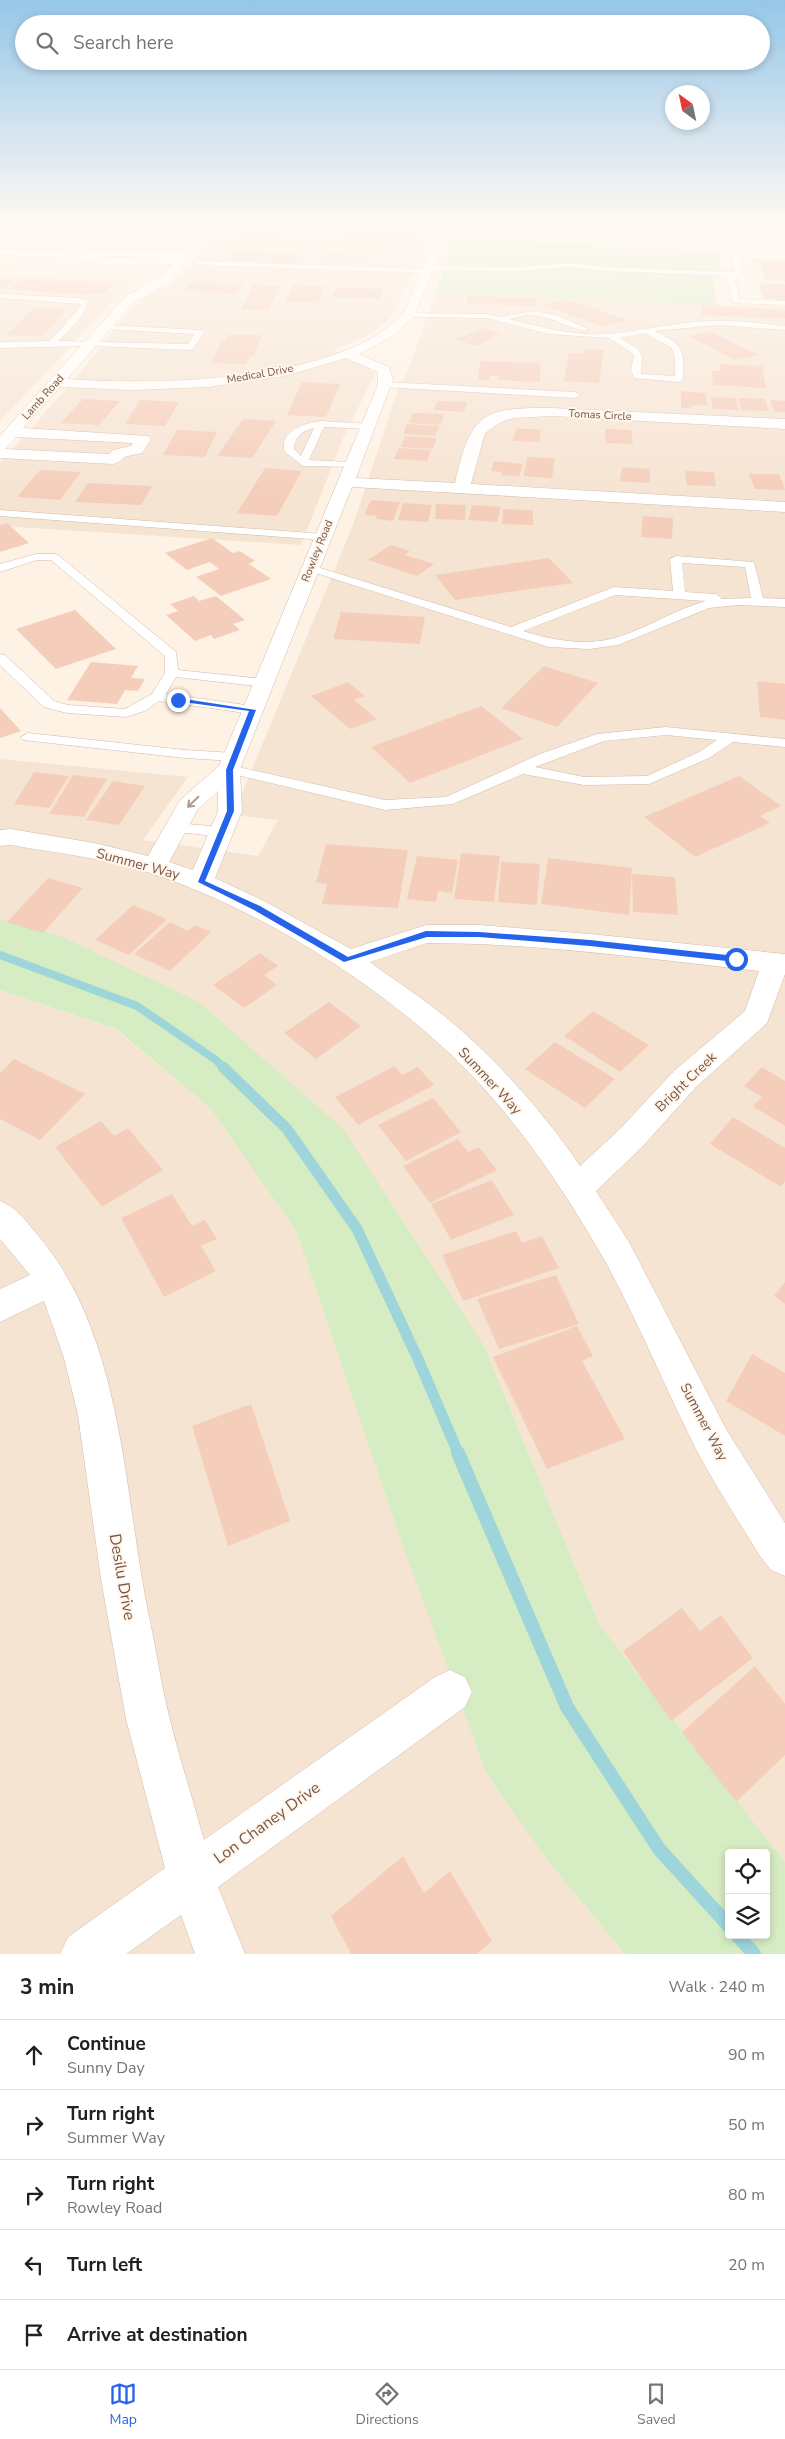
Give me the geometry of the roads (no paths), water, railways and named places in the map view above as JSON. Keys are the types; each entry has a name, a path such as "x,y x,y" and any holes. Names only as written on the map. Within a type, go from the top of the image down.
{"street":[{"name":"Lamb Road","path":"0,445 119,312"},
{"name":"Medical Drive","path":"56,382 142,386 203,383 287,370 348,354 399,327 410,312"},
{"path":"348,354 384,370 385,385"},
{"name":"Rowley Road","path":"201,882 230,811 232,763 385,385"},
{"name":"Tomas Circle","path":"462,488 476,436 481,428 496,419 513,414 552,412 785,424"},
{"path":"0,453 113,459 120,453 136,450 142,439 11,432"},
{"path":"348,473 462,488 785,507"},
{"name":"Rowley Road","path":"155,866 188,805 232,763"},
{"name":"Summer Way","path":"0,838 11,837 94,851 155,866 201,882 257,908 347,960 429,1019 488,1075 554,1153 617,1252 713,1442 774,1542 785,1556"},
{"path":"347,960 426,934 479,934 590,943 780,964"},
{"name":"Bright Creek","path":"577,1189 631,1138 686,1079 757,1016 780,964"},
{"name":"Desilu Drive","path":"0,1215 43,1266 64,1304 76,1340 97,1415 121,1579 148,1719 191,1878 220,1954"},
{"path":"0,1306 52,1281"},
{"name":"Lon Chaney Drive","path":"85,1954 450,1692"}],"lane":[{"path":"52,344 80,312"},
{"path":"501,319 521,312"},
{"path":"536,312 578,327 594,335"},
{"path":"409,315 488,316 549,332 594,335 609,335 668,326 717,323 785,328"},
{"path":"0,345 91,342 190,347 200,332 106,327"},
{"path":"609,335 636,351 638,356 635,370 637,376 679,379 681,353 676,346 646,330"},
{"path":"385,385 575,395"},
{"path":"348,473 303,463 289,450 289,441 298,430 321,424 368,426"},
{"path":"303,463 321,424"},
{"path":"0,513 322,537"},
{"path":"0,568 36,557 54,557 171,655 172,673 157,697 140,708 126,713 67,709 49,704 0,658"},
{"path":"679,596 676,559 750,564 758,602"},
{"path":"310,568 549,643 588,646 627,639 668,618 708,604 739,600"},
{"path":"512,631 614,591 785,604"},
{"path":"172,673 264,683"},
{"path":"178,700 191,675"},
{"path":"157,697 253,710"},
{"path":"28,737 185,754 232,763 384,805 448,801 544,757 602,737 666,731 785,742"},
{"path":"522,768 584,781 649,780 704,755 730,737"},
{"path":"176,828 222,832"}],"waterway":[{"path":"0,955 137,1006 216,1060 223,1067"},
{"path":"223,1067 287,1129 357,1229 418,1359 459,1455"},
{"path":"458,1453 567,1707 659,1849 725,1922"},
{"path":"741,1939 754,1954"}]}
